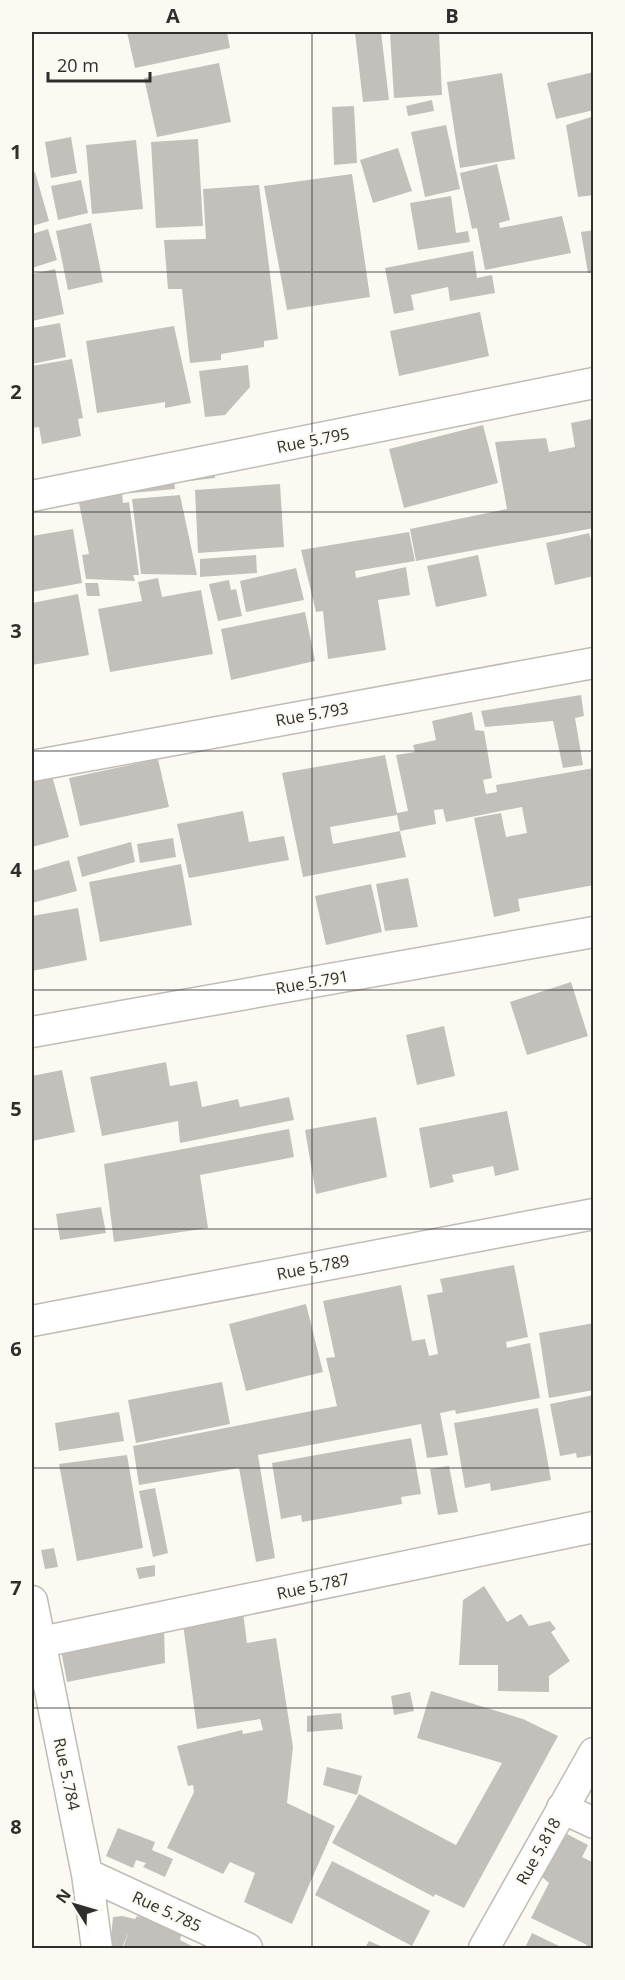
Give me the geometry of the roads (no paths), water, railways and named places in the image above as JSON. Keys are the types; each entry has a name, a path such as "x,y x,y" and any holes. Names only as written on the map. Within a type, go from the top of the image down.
{"street":[{"name":"Rue 5.795","path":"32,496 594,383"},
{"name":"Rue 5.793","path":"32,766 594,663"},
{"name":"Rue 5.791","path":"32,1032 594,932"},
{"name":"Rue 5.789","path":"32,1321 594,1214"},
{"name":"Rue 5.787","path":"36,1644 594,1527"},
{"name":"Rue 5.784","path":"32,1601 36,1644 87,1874 97,1948"},
{"name":"Rue 5.818","path":"484,1948 561,1808 594,1754"},
{"path":"561,1808 594,1823"},
{"name":"Rue 5.785","path":"87,1874 248,1948"}]}
